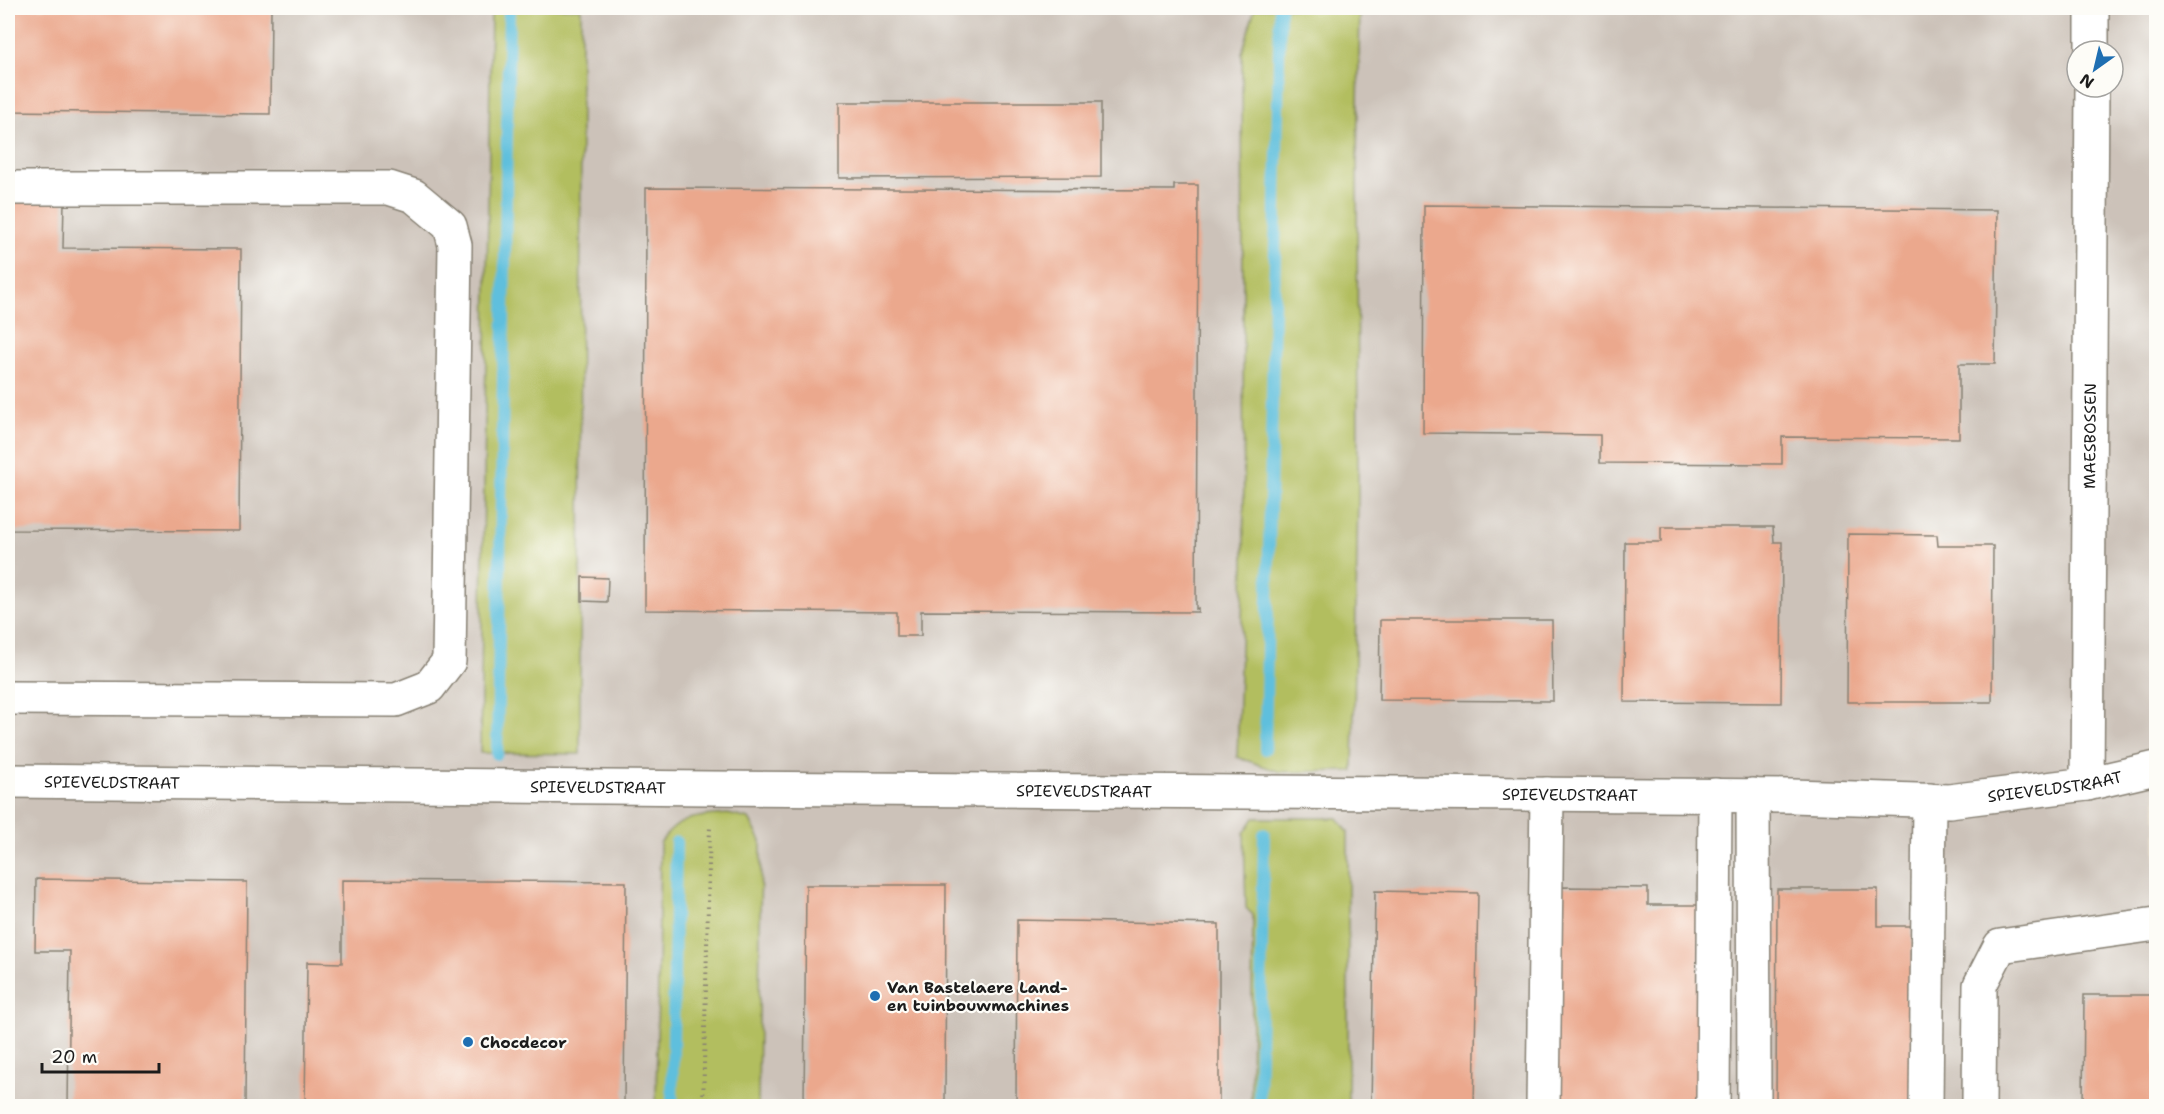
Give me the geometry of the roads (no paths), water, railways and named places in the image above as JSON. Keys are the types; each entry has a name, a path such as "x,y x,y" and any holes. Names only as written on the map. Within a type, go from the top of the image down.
{"street":[{"path":"2092,8 2092,39"},
{"name":"MAESBOSSEN","path":"2087,784 2092,99"},
{"path":"8,188 389,188 414,196 450,226 455,245 449,661 429,687 396,700 8,698"},
{"name":"SPIEVELDSTRAAT","path":"8,781 1753,795 1949,801 2087,784 2157,768"},
{"path":"1543,1107 1547,794"},
{"path":"1713,1107 1715,795"},
{"path":"1753,795 1754,1107"},
{"path":"1926,1107 1929,800"},
{"path":"1979,1107 1980,985 2000,946 2157,924"}],"waterway":[{"path":"497,754 509,8"},
{"path":"1265,749 1280,8"},
{"path":"1259,1106 1264,834"},
{"path":"672,1106 676,842"}],"place":[{"name":"Van Bastelaere Land- en tuinbouwmachines","path":"875,996"},
{"name":"Chocdecor","path":"468,1042"}]}
